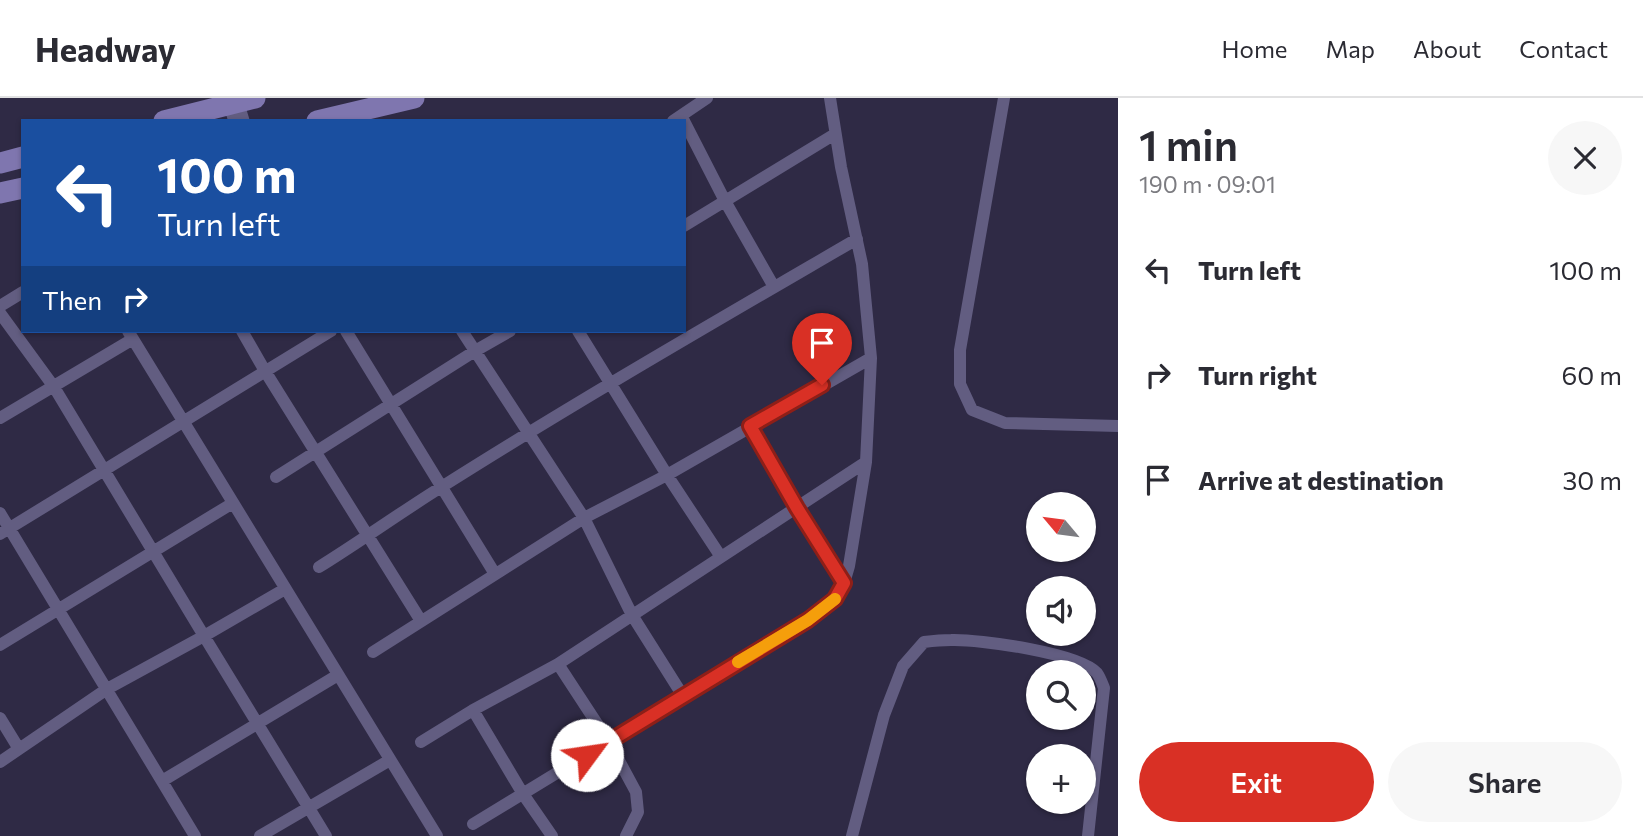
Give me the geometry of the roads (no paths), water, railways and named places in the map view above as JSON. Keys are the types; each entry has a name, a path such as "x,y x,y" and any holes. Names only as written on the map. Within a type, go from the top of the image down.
{"main road":[{"path":"174,119 235,107 255,98"},
{"path":"325,119 414,98"},
{"path":"0,163 21,158"},
{"path":"0,193 21,188"}],"lane":[{"path":"682,119 707,98"},
{"path":"473,824 808,620 835,599 844,583 866,462 871,358 862,264 830,98"},
{"path":"1004,98 960,350 960,384 972,410 1005,423 1118,426"},
{"path":"686,129 774,287"},
{"path":"686,225 835,134"},
{"path":"687,331 774,287 857,239"},
{"path":"0,306 21,293"},
{"path":"0,313 54,387 326,836"},
{"path":"243,333 421,621"},
{"path":"5,531 328,333"},
{"path":"347,333 495,574"},
{"path":"463,333 584,518 632,615 683,696"},
{"path":"276,477 506,333"},
{"path":"579,333 721,557"},
{"path":"319,567 442,486 611,383 684,333"},
{"path":"0,418 54,387 131,335 437,836"},
{"path":"373,652 584,518 667,475 871,358"},
{"path":"750,426 844,583"},
{"path":"421,742 558,664 866,462"},
{"path":"0,645 233,503"},
{"path":"0,513 5,531 58,609 195,836"},
{"path":"0,762 107,689 285,589"},
{"path":"852,836 884,715 903,666 923,642 951,640 1002,644 1069,658 1098,674 1104,688 1088,836"},
{"path":"558,664 609,742 636,792 638,812 626,836"},
{"path":"162,780 338,675"},
{"path":"473,710 523,794 552,836"},
{"path":"0,718 19,749"},
{"path":"260,836 390,760"}]}
